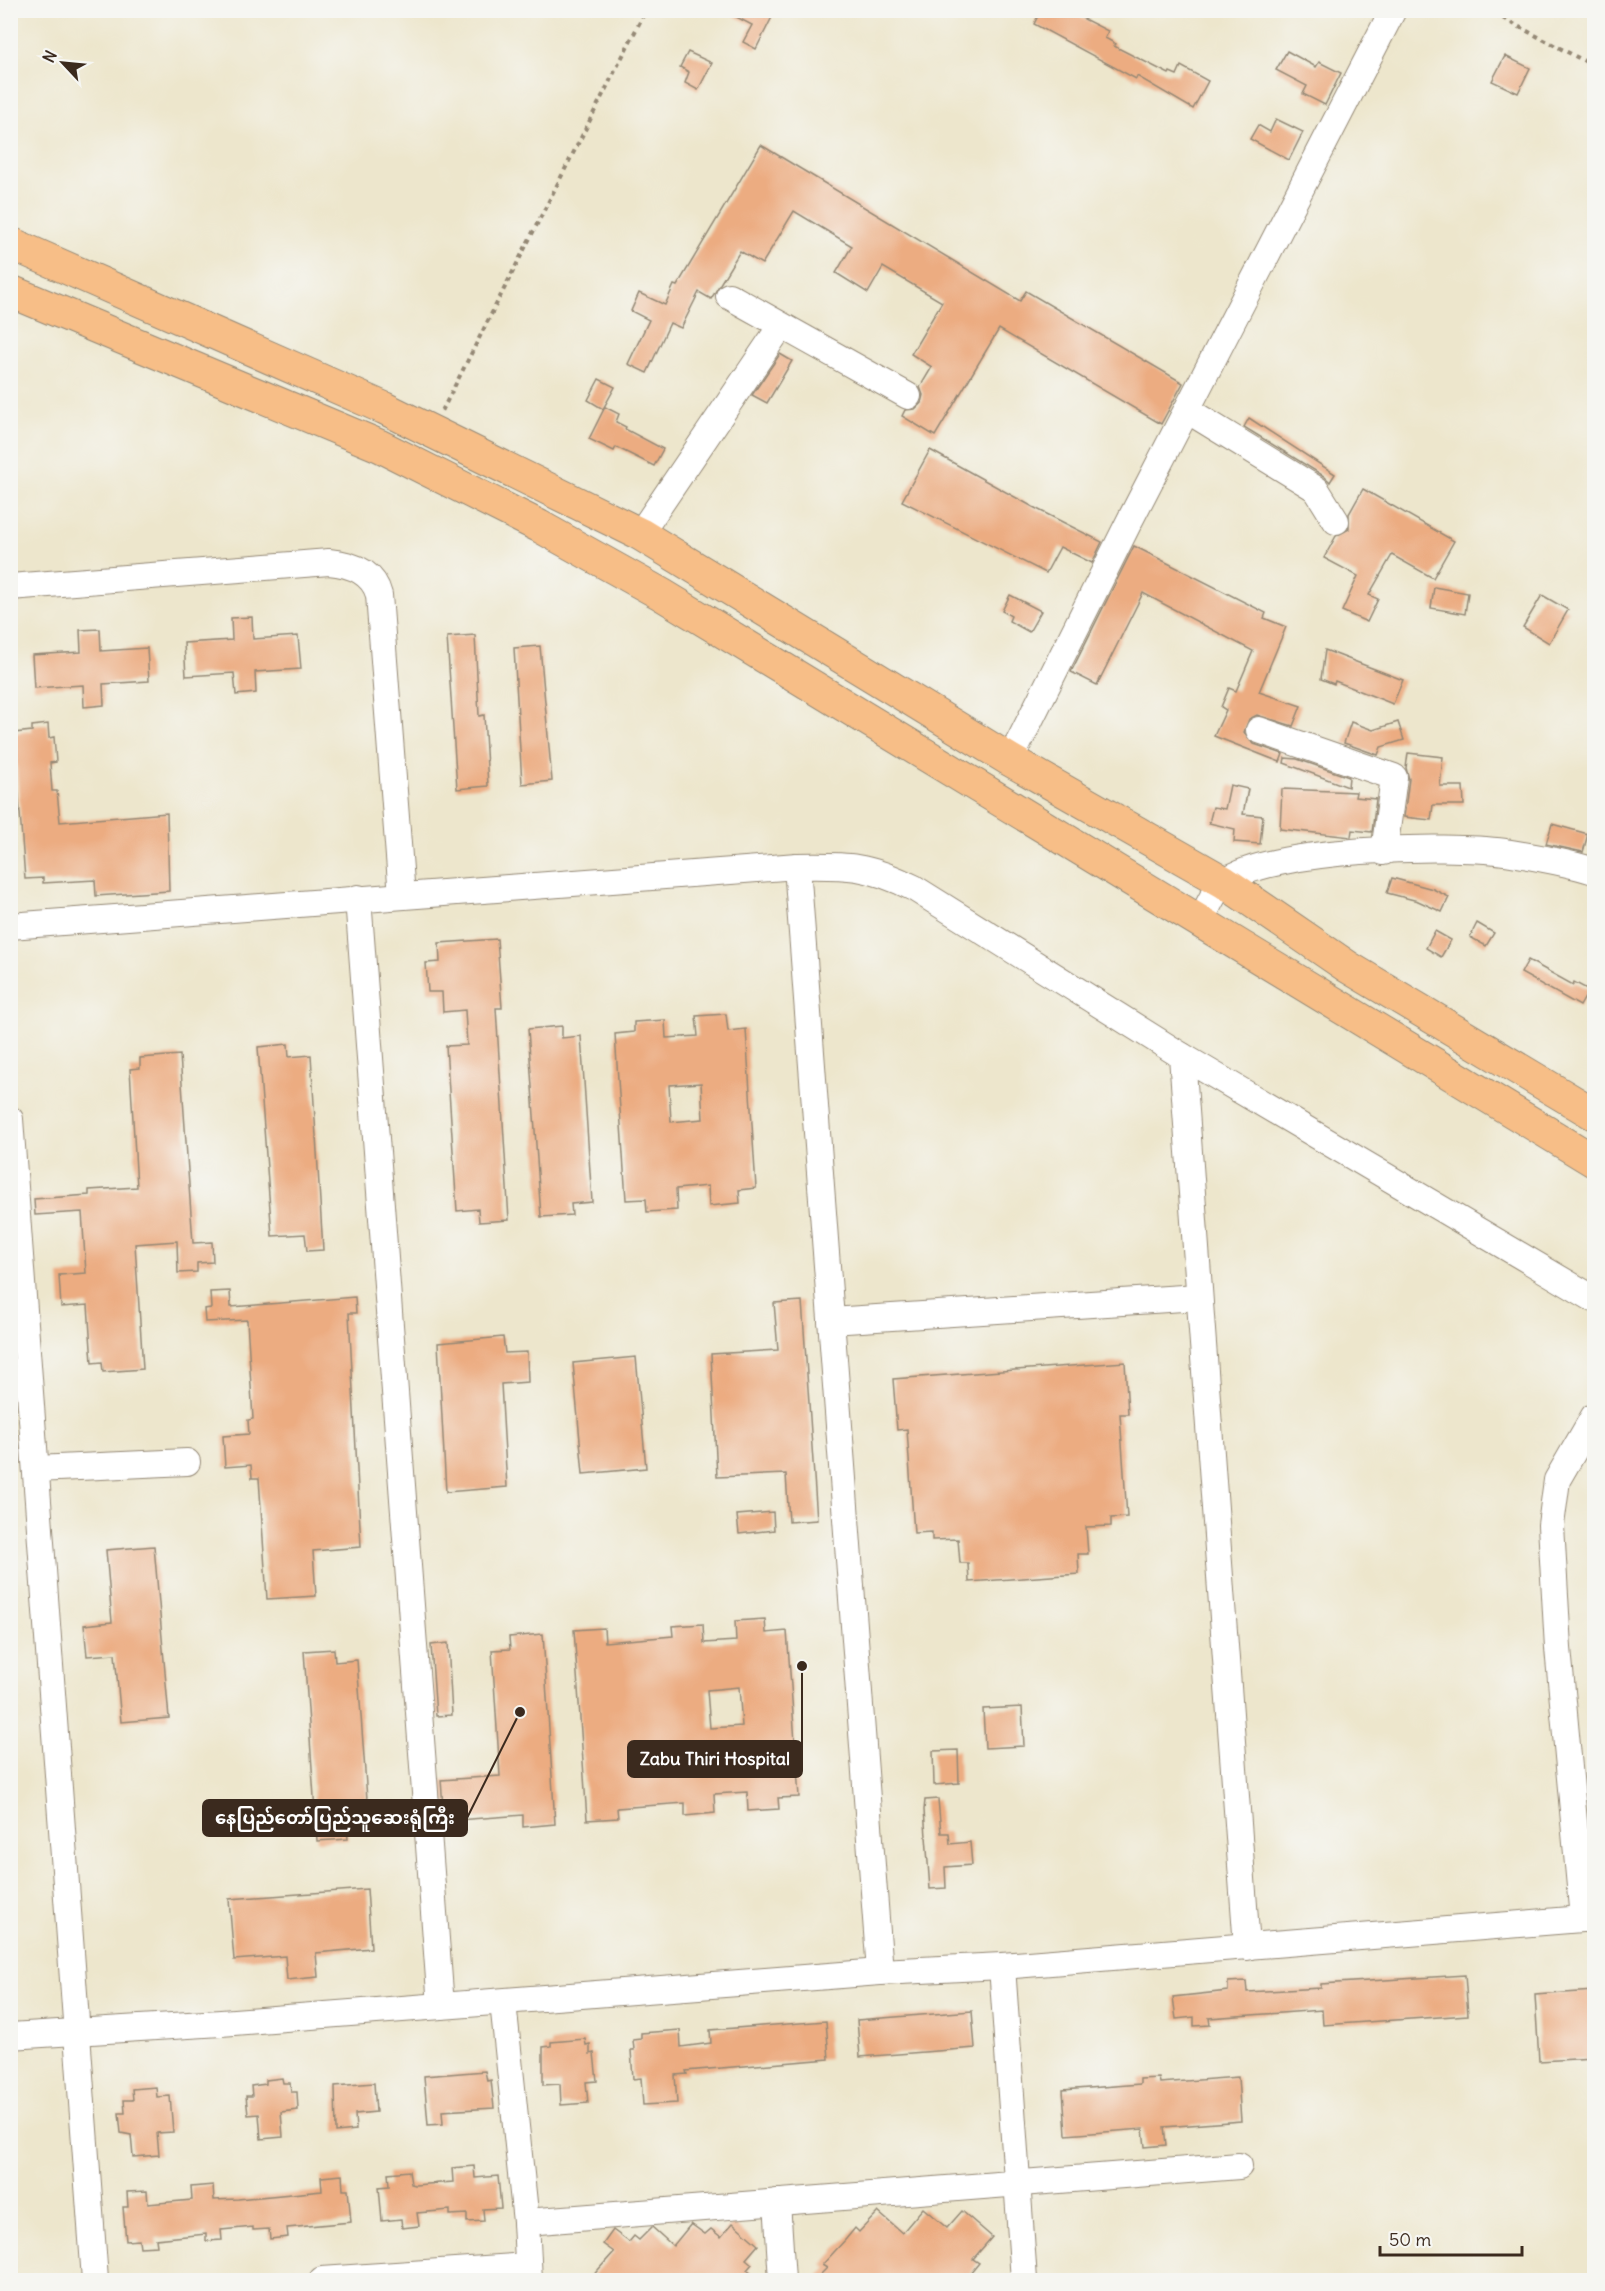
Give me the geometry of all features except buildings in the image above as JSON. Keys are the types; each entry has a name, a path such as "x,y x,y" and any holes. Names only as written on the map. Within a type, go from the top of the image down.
{"main road":[{"path":"10,243 431,431 640,534 1010,760 1224,882 1348,967 1594,1114"},
{"path":"10,291 380,446 539,526 671,600 1201,920 1594,1161"}],"street":[{"path":"1010,760 1393,10"},
{"path":"729,296 908,396"},
{"path":"640,534 781,326"},
{"path":"1187,410 1316,489 1336,521"},
{"path":"10,587 329,562 349,566 370,576 379,595 402,896"},
{"path":"1259,730 1394,777 1384,852"},
{"path":"1201,920 1224,882 1262,866 1286,860 1384,852 1458,850 1504,852 1577,865 1594,871"},
{"path":"797,866 880,1972"},
{"path":"10,926 797,866 857,866 878,871 904,883 1182,1056 1594,1299"},
{"path":"358,898 441,2006"},
{"path":"1182,1056 1198,1297 1232,1716 1247,1947"},
{"path":"10,1119 95,2280"},
{"path":"831,1321 1198,1297"},
{"path":"10,2036 1247,1947 1379,1934 1589,1919 1558,1648 1551,1525 1557,1480 1594,1416"},
{"path":"36,1469 187,1462"},
{"path":"1002,1965 1024,2280"},
{"path":"322,2280 529,2273 526,2222 503,2002"},
{"path":"526,2222 1239,2166"},
{"path":"777,2202 782,2280"}],"path":[{"path":"431,431 646,10"},
{"path":"1487,10 1594,66"}],"place":[{"name":"Zabu Thiri Hospital","path":"802,1666"},
{"name":"နေပြည်တော်ပြည်သူဆေးရုံကြီး","path":"520,1712"}]}
